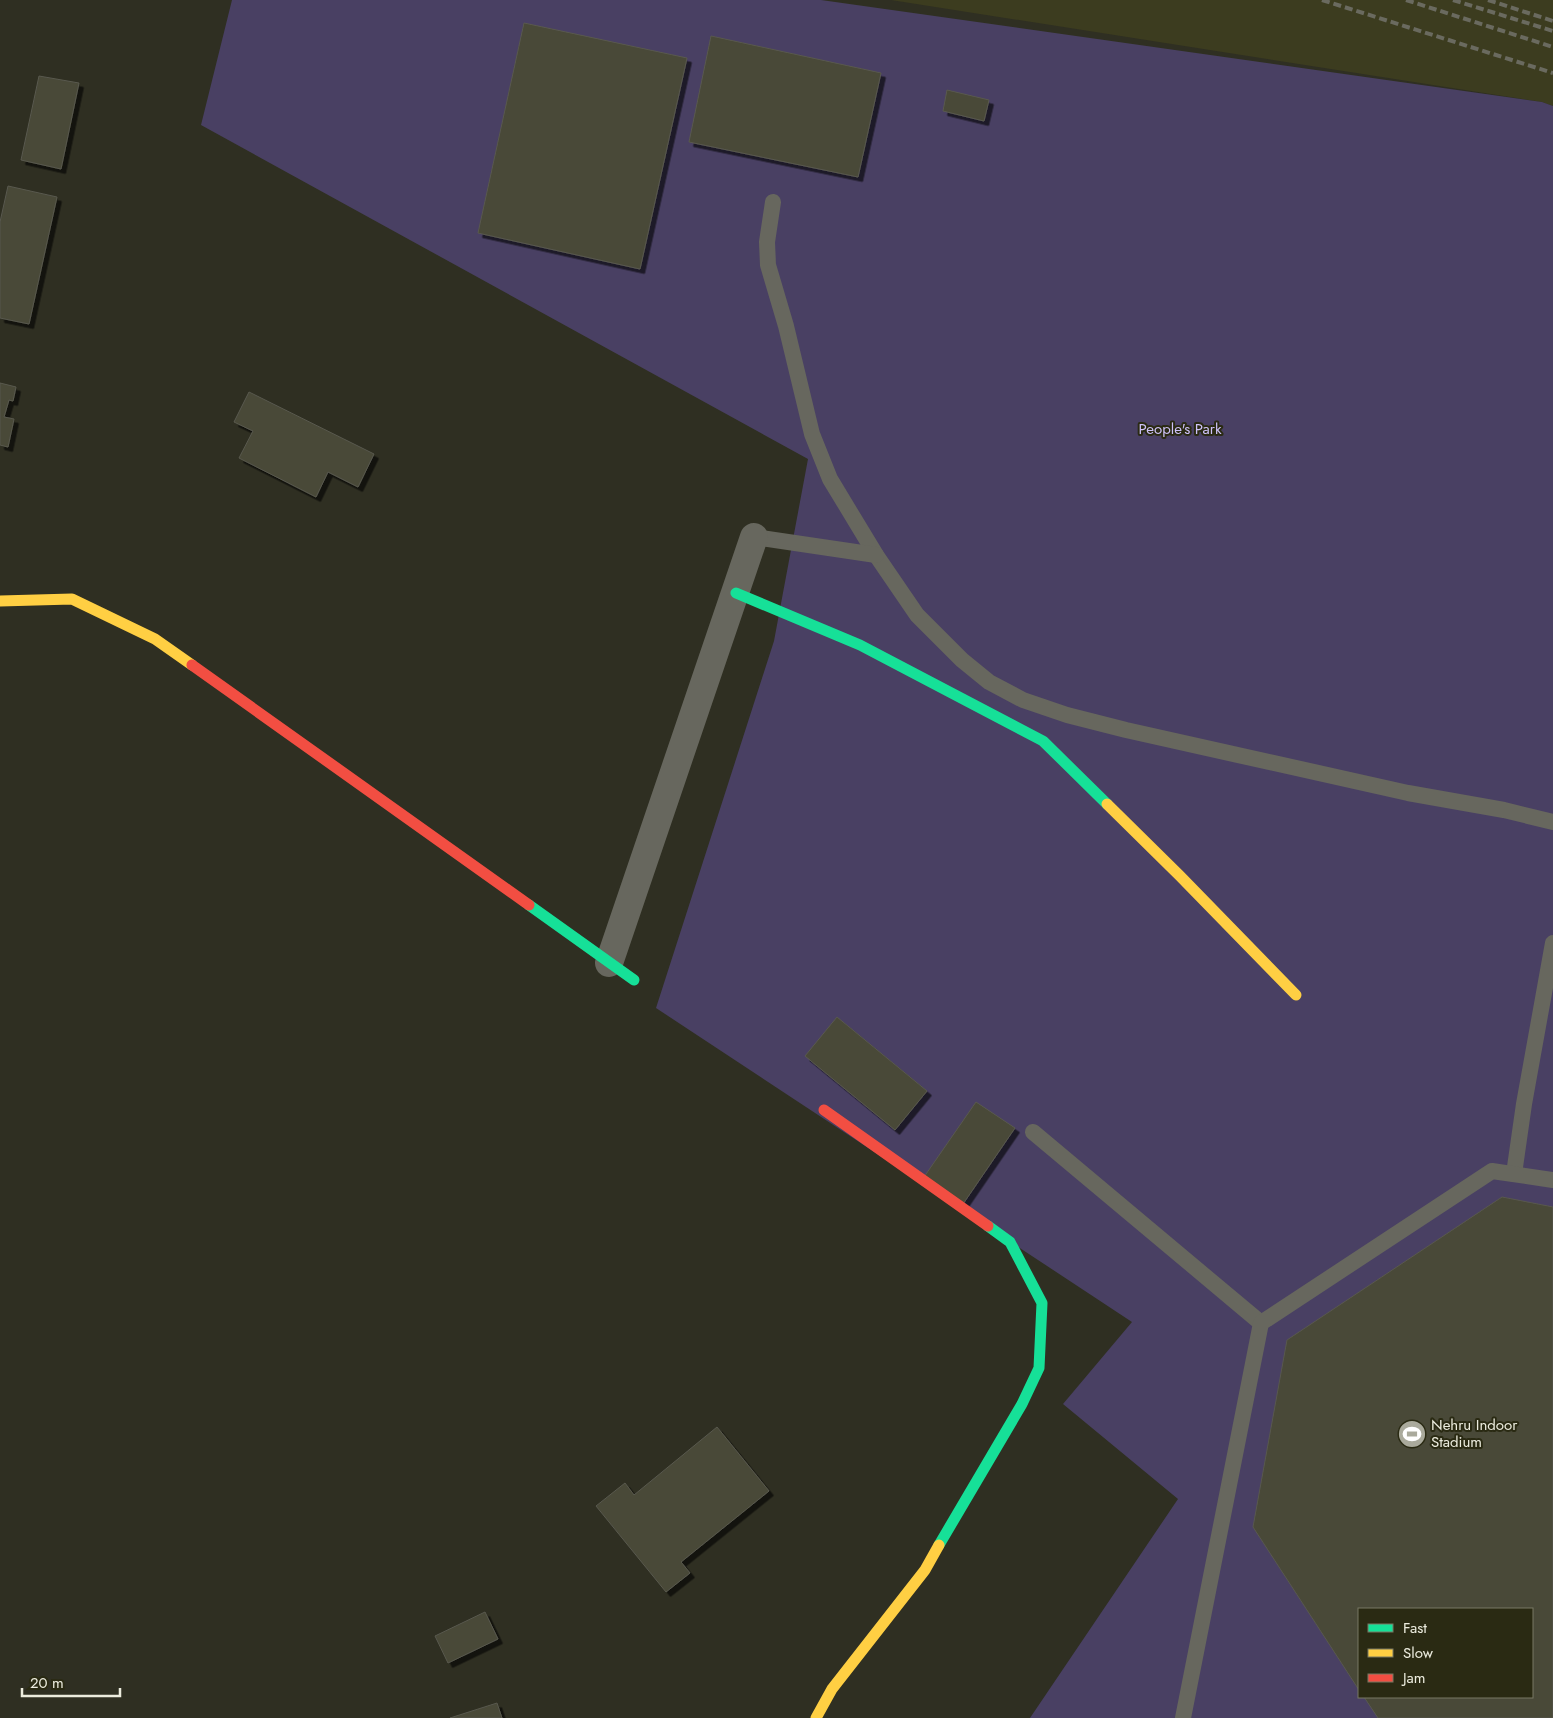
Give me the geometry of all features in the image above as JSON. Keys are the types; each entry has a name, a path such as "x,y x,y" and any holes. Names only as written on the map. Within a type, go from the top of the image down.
{"street":[{"path":"609,963 754,537"},
{"path":"736,593 860,645 1043,741 1180,876 1296,995"},
{"path":"0,601 72,599 155,639 634,980"},
{"path":"816,1718 832,1688 925,1570 1022,1404 1039,1368 1042,1303 1010,1242 824,1110"}],"lane":[{"path":"773,202 767,242 768,264 786,326 812,434 830,479 876,555 917,615 962,660 989,682 1023,700 1066,715 1408,793 1504,810 1553,822"},
{"path":"754,537 876,555"},
{"path":"1514,1174 1524,1104 1553,943"},
{"path":"1033,1132 1261,1323"},
{"path":"1183,1718 1261,1323 1492,1171 1553,1180"}],"shaded area":[{"path":"891,0 1553,0 1553,106 1542,102"}],"green space":[{"name":"People's Park","path":"232,0 821,0 1542,102 1553,106 1553,1718 1030,1718 1178,1499 1063,1404 1132,1322 656,1008 774,641 808,459 201,125"}],"building":[{"path":"524,23 687,58 640,269 478,233"},
{"path":"711,36 881,73 858,177 689,142"},
{"path":"39,76 79,83 61,169 21,160"},
{"path":"947,90 989,100 984,121 943,111"},
{"path":"8,186 57,197 29,324 0,318 0,222"},
{"path":"0,383 16,387 13,401 9,400 4,417 14,419 8,447 0,445"},
{"path":"249,392 374,454 358,487 328,472 316,497 239,458 253,431 234,422"},
{"path":"837,1017 927,1091 895,1130 805,1056"},
{"path":"976,1102 1015,1128 963,1204 924,1177"},
{"name":"Nehru Indoor Stadium","path":"1502,1197 1553,1207 1553,1718 1378,1718 1365,1698 1533,1698 1533,1608 1358,1608 1358,1688 1253,1527 1287,1340"},
{"path":"717,1427 769,1491 681,1562 690,1573 666,1592 596,1506 625,1483 634,1495"},
{"path":"485,1612 498,1639 448,1663 435,1636"},
{"path":"497,1703 502,1718 450,1718"}],"railway":[{"path":"1322,0 1553,73"},
{"path":"1406,0 1553,47"},
{"path":"1453,0 1553,31"},
{"path":"1488,0 1553,21"}],"traffic: fast":[{"path":"736,593 860,645 1043,741 1107,804"},
{"path":"529,905 634,980"},
{"path":"939,1545 1022,1404 1039,1368 1042,1303 1010,1242 988,1226"}],"traffic: slow":[{"path":"0,601 72,599 155,639 192,665"},
{"path":"1107,804 1296,995"},
{"path":"816,1718 832,1689 925,1570 939,1545"}],"traffic: jam":[{"path":"192,665 529,905"},
{"path":"824,1110 988,1226"}],"place":[{"name":"Nehru Indoor Stadium","path":"1412,1434"}]}
